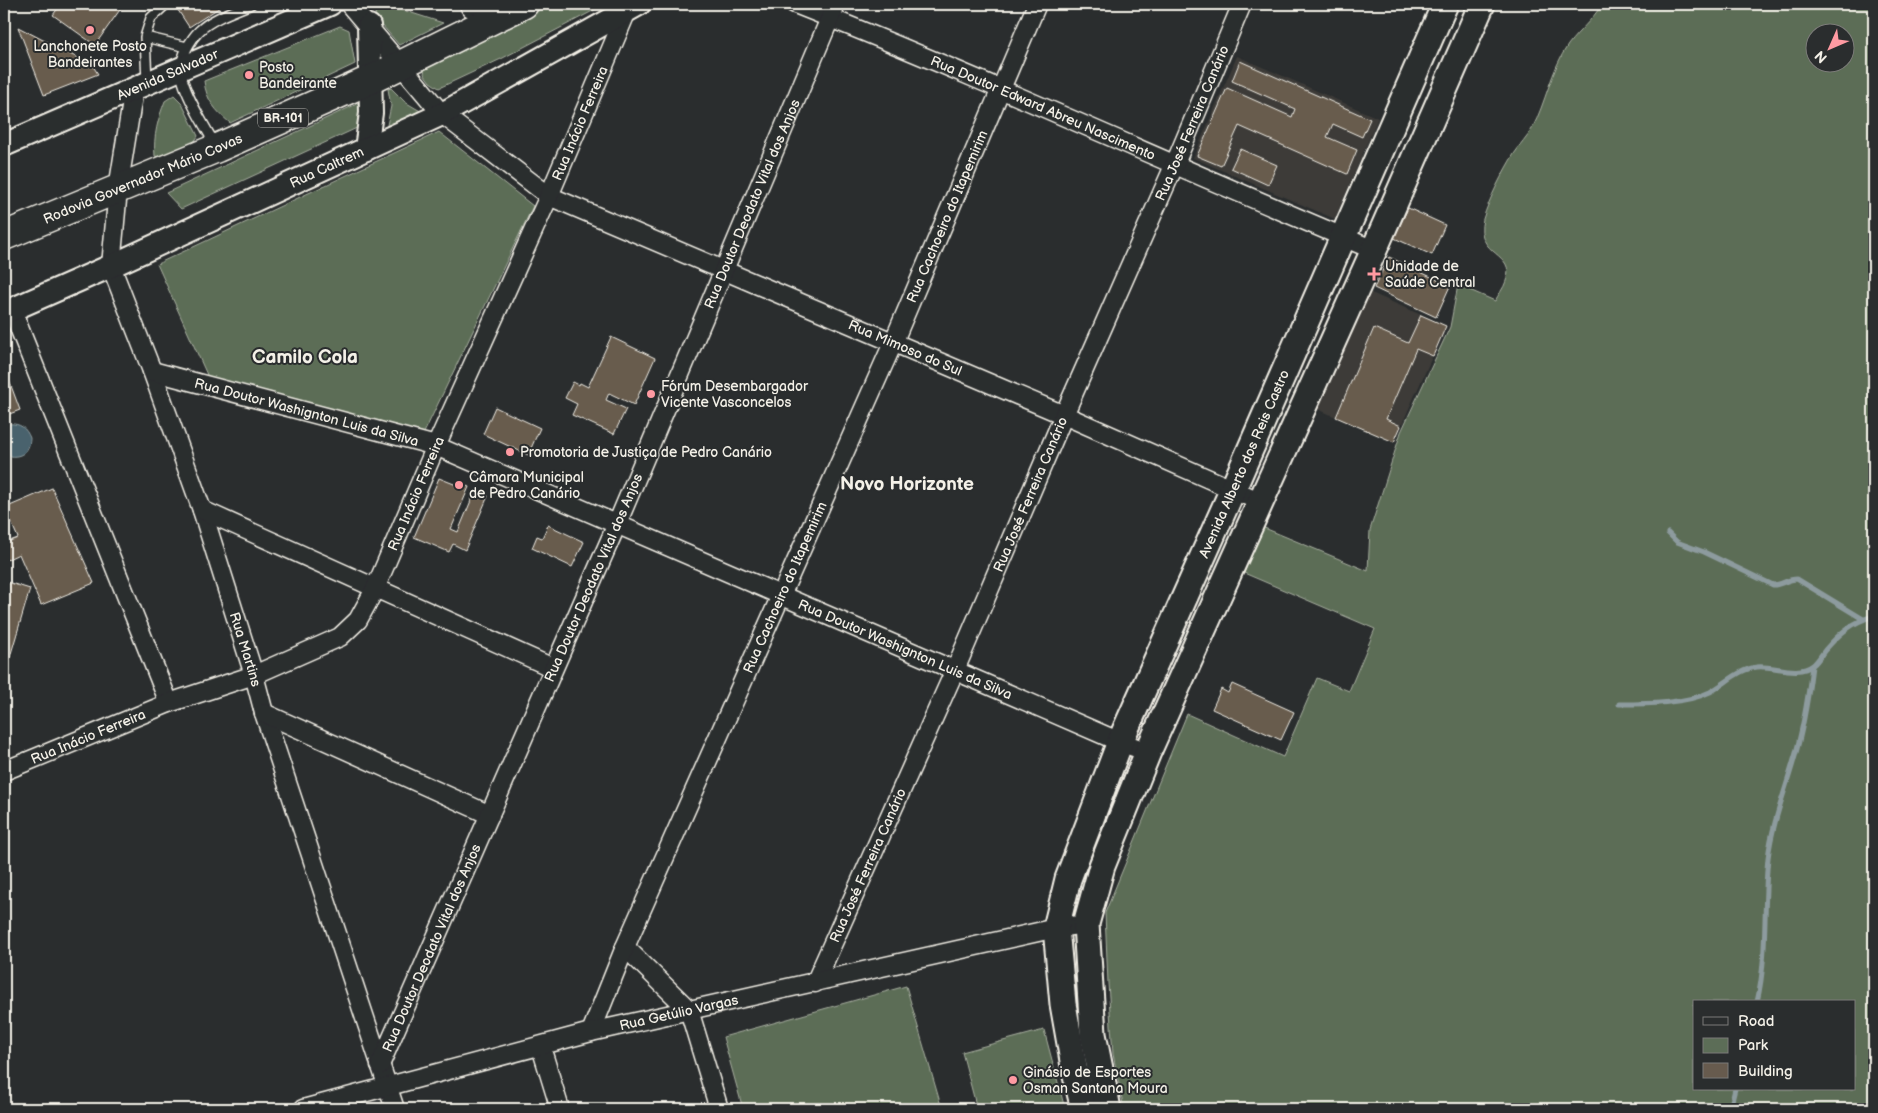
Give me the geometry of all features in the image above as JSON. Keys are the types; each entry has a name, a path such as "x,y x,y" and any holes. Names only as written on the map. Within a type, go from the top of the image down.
{"highway":[{"path":"474,4 519,7"},
{"name":"Rodovia Governador Mário Covas","path":"4,236 217,148 370,80 519,7"}],"main road":[{"name":"Avenida Alberto dos Reis Castro","path":"1084,1109 1075,1072 1063,1004 1056,928 1068,879 1120,742 1445,4"},
{"path":"1108,1109 1093,1034 1086,924 1102,866 1148,752 1374,250 1482,4"}],"street":[{"name":"Avenida Salvador","path":"4,145 330,4"},
{"name":"Rua Mimoso do Sul","path":"349,4 442,114 549,196 1064,415 1261,502"},
{"name":"Rua Doutor Edward Abreu Nascimento","path":"795,4 834,11 1000,90 1374,250"},
{"name":"Rua Cachoeiro do Itapemirim","path":"591,1032 625,947 893,343 1037,4"},
{"name":"Rua José Ferreira Canário","path":"815,983 955,670 1064,415 1174,166 1242,4"},
{"name":"Rua Caltrem","path":"8,311 111,266 442,114 633,8"},
{"name":"Rua Inácio Ferreira","path":"4,771 169,703 254,675 340,637 358,620 375,589 436,446 633,8"},
{"name":"Rua Doutor Deodato Vital dos Anjos","path":"380,1065 617,524 834,11"},
{"path":"366,149 371,113 369,26"},
{"name":"Rua Martins","path":"140,87 118,189 111,266 152,371 202,510 254,675 264,713 395,1109"},
{"path":"8,311 169,703"},
{"name":"Rua Doutor Washignton Luis da Silva","path":"152,371 436,446 1120,742 1148,752"},
{"path":"202,510 553,668"},
{"path":"264,713 490,815"},
{"name":"Rua Getúlio Vargas","path":"303,1109 541,1047 591,1032 1056,928 1086,924"},
{"path":"625,947 689,1010 718,1109"},
{"path":"541,1047 560,1109"}],"lane":[{"path":"140,87 145,37 151,18 166,4"},
{"path":"217,148 199,118 180,70 187,48 200,30 214,21 251,4"},
{"path":"145,37 187,48"}],"shaded area":[{"path":"1237,56 1378,118 1335,219 1193,158"},
{"path":"1367,291 1446,326 1394,442 1315,408"}],"green space":[{"path":"551,4 606,4 501,59 439,88 430,82 424,74 425,67 458,53"},
{"path":"1602,4 1874,4 1874,1109 1124,1109 1113,1054 1105,913 1187,714 1283,757 1317,678 1349,691 1375,629 1244,573 1262,527 1368,571 1370,530 1401,432 1450,327 1458,285 1495,301 1506,281 1508,271 1506,264 1484,240 1482,231 1483,219 1510,161 1532,129 1553,75 1562,55"},
{"path":"390,6 443,23 399,45 376,18 375,13 380,9"},
{"path":"340,26 349,30 355,64 230,123 220,114 209,99 204,81"},
{"path":"391,88 405,102 422,112 386,130 391,106 388,89"},
{"path":"174,95 181,102 198,136 194,142 159,157 155,156 155,135 160,114 165,101"},
{"path":"359,103 363,107 359,127 181,209 166,193"},
{"path":"439,132 533,206 422,437 208,377 157,264"},
{"path":"906,986 942,1109 743,1109 723,1037"},
{"name":"Ginásio de Esportes Osman Santana Moura","path":"1044,1030 1065,1109 977,1109 962,1052"}],"water":[{"path":"9,424 16,424 22,427 27,431 30,438 28,448 18,456 4,454 4,427"}],"building":[{"name":"Lanchonete Posto Bandeirantes","path":"61,4 124,4 95,45 53,15"},
{"path":"174,4 225,4 189,27"},
{"path":"18,27 93,66 98,74 44,95"},
{"path":"1240,61 1370,119 1362,137 1333,124 1327,137 1357,150 1347,174 1239,126 1221,166 1197,156 1227,88 1292,117 1295,109 1232,81"},
{"path":"1240,149 1277,165 1268,185 1231,168"},
{"path":"1408,208 1445,225 1432,255 1394,238"},
{"path":"1389,257 1450,286 1436,317 1374,288"},
{"path":"1421,315 1446,326 1433,356 1416,349 1386,419 1401,426 1394,442 1336,417 1374,328 1408,343"},
{"path":"611,337 655,358 634,405 609,393 606,400 626,409 614,434 572,415 577,404 565,398 573,382 588,387"},
{"path":"4,367 20,410 4,416"},
{"path":"495,407 540,428 528,455 483,434"},
{"path":"439,478 459,486 460,483 469,487 451,529 458,532 475,491 488,496 465,550 453,544 449,552 414,537"},
{"path":"52,488 94,583 41,605 19,554 4,561 4,543 18,538 5,508"},
{"path":"548,525 584,542 572,567 532,548 537,536 542,538"},
{"path":"4,581 30,589 10,657 4,656"},
{"path":"1232,684 1294,712 1281,740 1212,709 1221,689 1228,693"}],"waterway":[{"path":"1668,533 1677,542 1704,552 1773,585 1797,579 1863,619"},
{"path":"1619,704 1666,703 1700,696 1750,668 1763,667 1793,670 1807,668 1815,663 1841,633 1859,621 1874,616"},
{"path":"1757,1000 1763,966 1768,858 1775,822 1800,739 1812,666"},
{"path":"1730,1109 1735,1090"}],"place":[{"name":"Lanchonete Posto Bandeirantes","path":"90,30"},
{"name":"Posto Bandeirante","path":"249,75"},
{"name":"Unidade de Saúde Central","path":"1374,274"},
{"name":"Fórum Desembargador Vicente Vasconcelos","path":"651,394"},
{"name":"Promotoria de Justiça de Pedro Canário","path":"510,452"},
{"name":"Câmara Municipal de Pedro Canário","path":"459,485"},
{"name":"Ginásio de Esportes Osman Santana Moura","path":"1013,1080"}],"district":[{"name":"Camilo Cola","path":"305,357"},
{"name":"Novo Horizonte","path":"907,484"}]}
